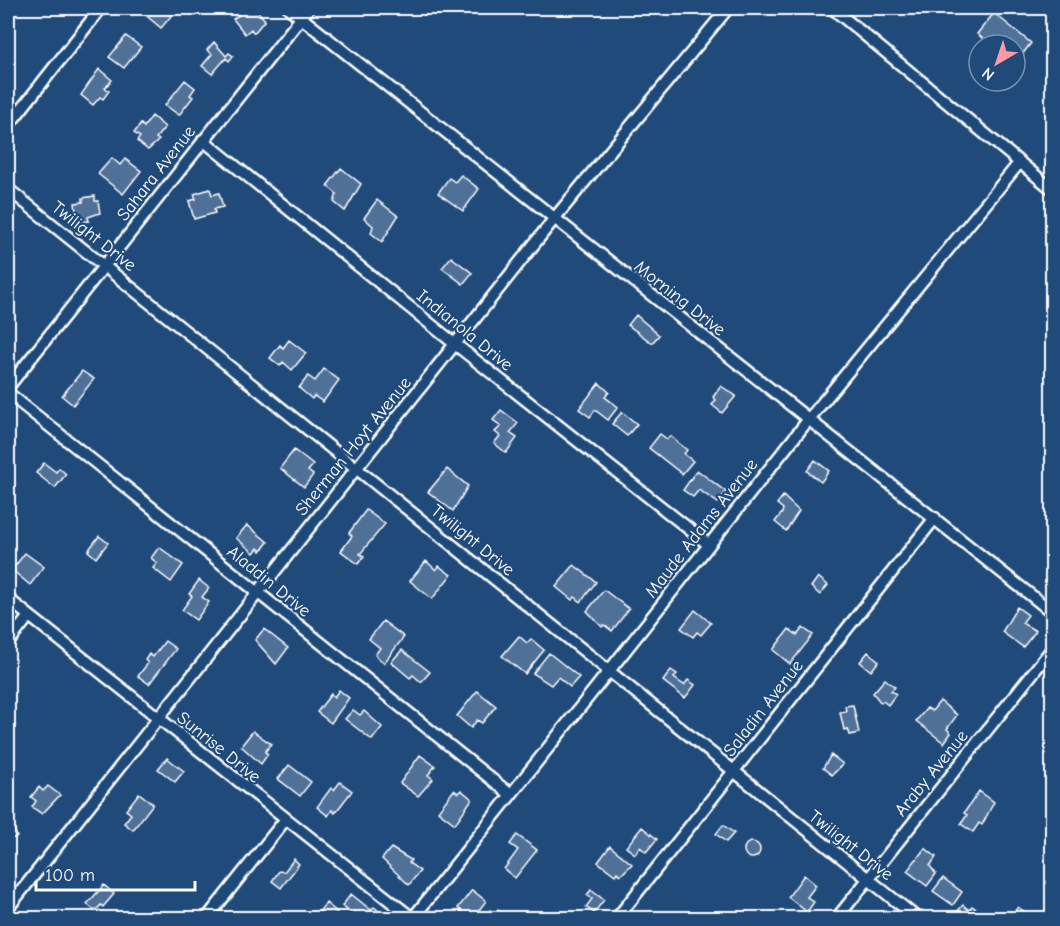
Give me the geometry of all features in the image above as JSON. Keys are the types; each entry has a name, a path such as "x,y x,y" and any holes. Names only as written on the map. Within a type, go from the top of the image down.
{"street":[{"path":"8,126 101,8"},
{"name":"Morning Drive","path":"290,8 1053,612"},
{"name":"Sahara Avenue","path":"8,387 309,8"},
{"name":"Sherman Hoyt Avenue","path":"8,908 555,219 728,8"},
{"path":"832,8 1053,189"},
{"name":"Indianola Drive","path":"203,140 455,344 708,544"},
{"name":"Maude Adams Avenue","path":"412,918 708,544 1020,162"},
{"name":"Twilight Drive","path":"8,189 105,264 917,918"},
{"name":"Aladdin Drive","path":"8,393 510,794"},
{"name":"Saladin Avenue","path":"617,918 935,518"},
{"name":"Sunrise Drive","path":"8,599 412,918"},
{"path":"8,643 29,616"},
{"name":"Araby Avenue","path":"837,918 1053,649"},
{"path":"207,918 285,820"}],"building":[{"path":"147,8 178,8 161,28 143,13"},
{"path":"243,8 246,12 255,8 265,20 254,33 251,29 245,34 233,19 239,15 233,9"},
{"path":"994,13 1019,33 978,33"},
{"path":"126,36 141,47 124,68 109,57"},
{"path":"214,42 226,56 229,53 233,56 229,61 226,58 212,74 202,66 212,54 207,50"},
{"path":"99,69 112,80 105,88 109,91 103,99 100,97 93,105 81,95"},
{"path":"185,80 195,88 190,95 193,97 179,115 165,105"},
{"path":"152,116 165,127 156,138 159,140 148,150 137,141 140,137 134,133 141,124 144,127"},
{"path":"112,158 120,165 125,159 141,171 123,194 98,174"},
{"path":"341,168 361,184 345,211 334,202 337,194 327,186"},
{"path":"461,175 479,189 463,211 438,193 449,178 455,182"},
{"path":"210,189 212,195 219,193 223,207 214,209 215,213 194,219 189,201 196,199 194,194"},
{"path":"95,196 100,213 88,217 89,221 83,222 77,218 75,203 83,202 83,198"},
{"path":"377,200 398,216 382,242 371,233 373,226 364,218"},
{"path":"451,257 472,273 463,284 442,268"},
{"path":"636,315 659,335 652,343 628,325"},
{"path":"289,340 306,353 292,370 283,362 280,366 270,358 280,345 283,348"},
{"path":"324,369 339,380 323,402 314,396 312,399 299,388 308,376 315,381"},
{"path":"82,371 94,379 73,405 62,396"},
{"path":"599,383 609,392 605,397 618,407 608,420 595,410 590,417 579,409"},
{"path":"721,386 736,396 722,413 712,405 716,400 713,397"},
{"path":"501,410 518,423 510,433 517,438 506,453 494,443 500,436 495,432 501,426 493,420"},
{"path":"622,412 637,424 627,436 612,424"},
{"path":"660,434 667,439 670,436 687,450 684,454 693,461 682,474 649,448"},
{"path":"294,450 313,465 308,471 313,475 304,487 280,468"},
{"path":"815,460 829,471 821,482 807,471"},
{"path":"44,463 56,472 59,468 66,474 55,488 36,473"},
{"path":"447,469 468,486 453,511 428,492"},
{"path":"697,470 726,492 718,503 699,490 693,497 683,490"},
{"path":"783,496 799,511 786,531 775,522 782,513 783,509 777,504"},
{"path":"366,510 385,524 360,554 364,556 358,564 341,551 352,536 349,533"},
{"path":"247,525 268,542 261,551 258,548 254,553 236,538"},
{"path":"99,536 108,543 96,558 88,551"},
{"path":"159,547 183,565 171,582 153,568 157,563 151,558"},
{"path":"25,553 44,567 30,585 12,570"},
{"path":"426,561 436,570 439,566 451,575 432,599 410,581"},
{"path":"574,565 596,582 581,602 575,597 572,600 556,587"},
{"path":"818,577 828,585 820,595 811,587"},
{"path":"199,580 209,588 202,597 209,602 196,620 182,610"},
{"path":"604,590 629,609 612,631 604,625 602,627 587,611"},
{"path":"1017,607 1028,615 1022,623 1036,631 1023,647 1002,632"},
{"path":"695,610 711,623 701,635 697,632 693,637 681,628"},
{"path":"383,621 404,637 384,663 375,655 380,648 369,639"},
{"path":"803,628 813,635 790,664 773,650 789,629 797,635"},
{"path":"264,629 288,648 276,664 255,640"},
{"path":"519,636 527,643 531,639 544,650 525,674 502,656"},
{"path":"165,641 176,649 149,684 138,676 148,663 145,660 149,654 153,657"},
{"path":"402,650 430,672 421,682 413,675 410,678 391,662"},
{"path":"868,652 879,661 871,671 860,662"},
{"path":"549,653 579,677 570,687 558,677 551,685 533,673"},
{"path":"671,670 677,674 674,678 684,685 688,680 695,685 685,698 663,681"},
{"path":"885,679 895,687 891,691 896,694 888,705 883,701 881,703 873,693"},
{"path":"339,690 349,698 331,723 317,712 331,694 334,697"},
{"path":"477,691 496,706 482,723 477,720 471,728 457,716"},
{"path":"940,701 957,715 947,729 951,733 944,743 916,721 927,708 932,711"},
{"path":"853,705 859,733 850,735 848,729 844,730 840,712 846,711 845,706"},
{"path":"353,710 360,715 364,711 382,727 372,740 345,719"},
{"path":"253,731 271,744 261,764 241,746"},
{"path":"420,755 435,766 428,775 433,779 418,796 400,783"},
{"path":"831,755 843,764 832,775 823,768"},
{"path":"167,758 184,771 175,782 158,769"},
{"path":"289,765 311,782 300,796 278,779"},
{"path":"340,782 352,791 335,813 332,810 328,816 317,807 331,788 334,790"},
{"path":"48,786 60,795 42,814 32,807 36,801 31,797 39,787 43,791"},
{"path":"454,790 458,793 461,790 472,799 455,824 438,811"},
{"path":"979,791 994,802 982,825 979,823 973,832 961,824 967,815 964,813"},
{"path":"139,793 153,804 133,830 124,823 131,814 126,810"},
{"path":"12,823 17,837 8,840 8,824"},
{"path":"723,825 734,833 726,842 716,834"},
{"path":"642,827 657,839 646,852 640,847 635,854 626,847"},
{"path":"517,835 537,850 515,878 504,869 518,850 510,844"},
{"path":"752,842 760,850 752,858 744,850"},
{"path":"610,846 632,864 621,875 617,872 615,875 598,862"},
{"path":"391,848 411,860 409,863 420,871 409,885 382,859"},
{"path":"925,848 936,857 930,866 936,874 927,886 907,871"},
{"path":"294,859 299,864 281,888 272,881 279,871 284,872"},
{"path":"804,875 816,885 807,897 814,902 807,912 788,897"},
{"path":"943,878 962,892 953,905 933,891"},
{"path":"104,885 114,894 103,907 101,905 95,911 87,904"},
{"path":"472,890 486,901 473,918 457,918 462,911 458,908"},
{"path":"591,890 604,900 594,913 586,907 592,899 587,895"},
{"path":"351,894 371,910 374,907 380,912 375,918 358,918 342,906"},
{"path":"326,903 337,912 332,918 314,918"},
{"path":"963,905 969,910 972,906 979,911 974,918 961,918 956,913"},
{"path":"1018,907 1032,917 1009,918"},
{"path":"490,910 495,914 498,910 507,917 484,918"}]}
